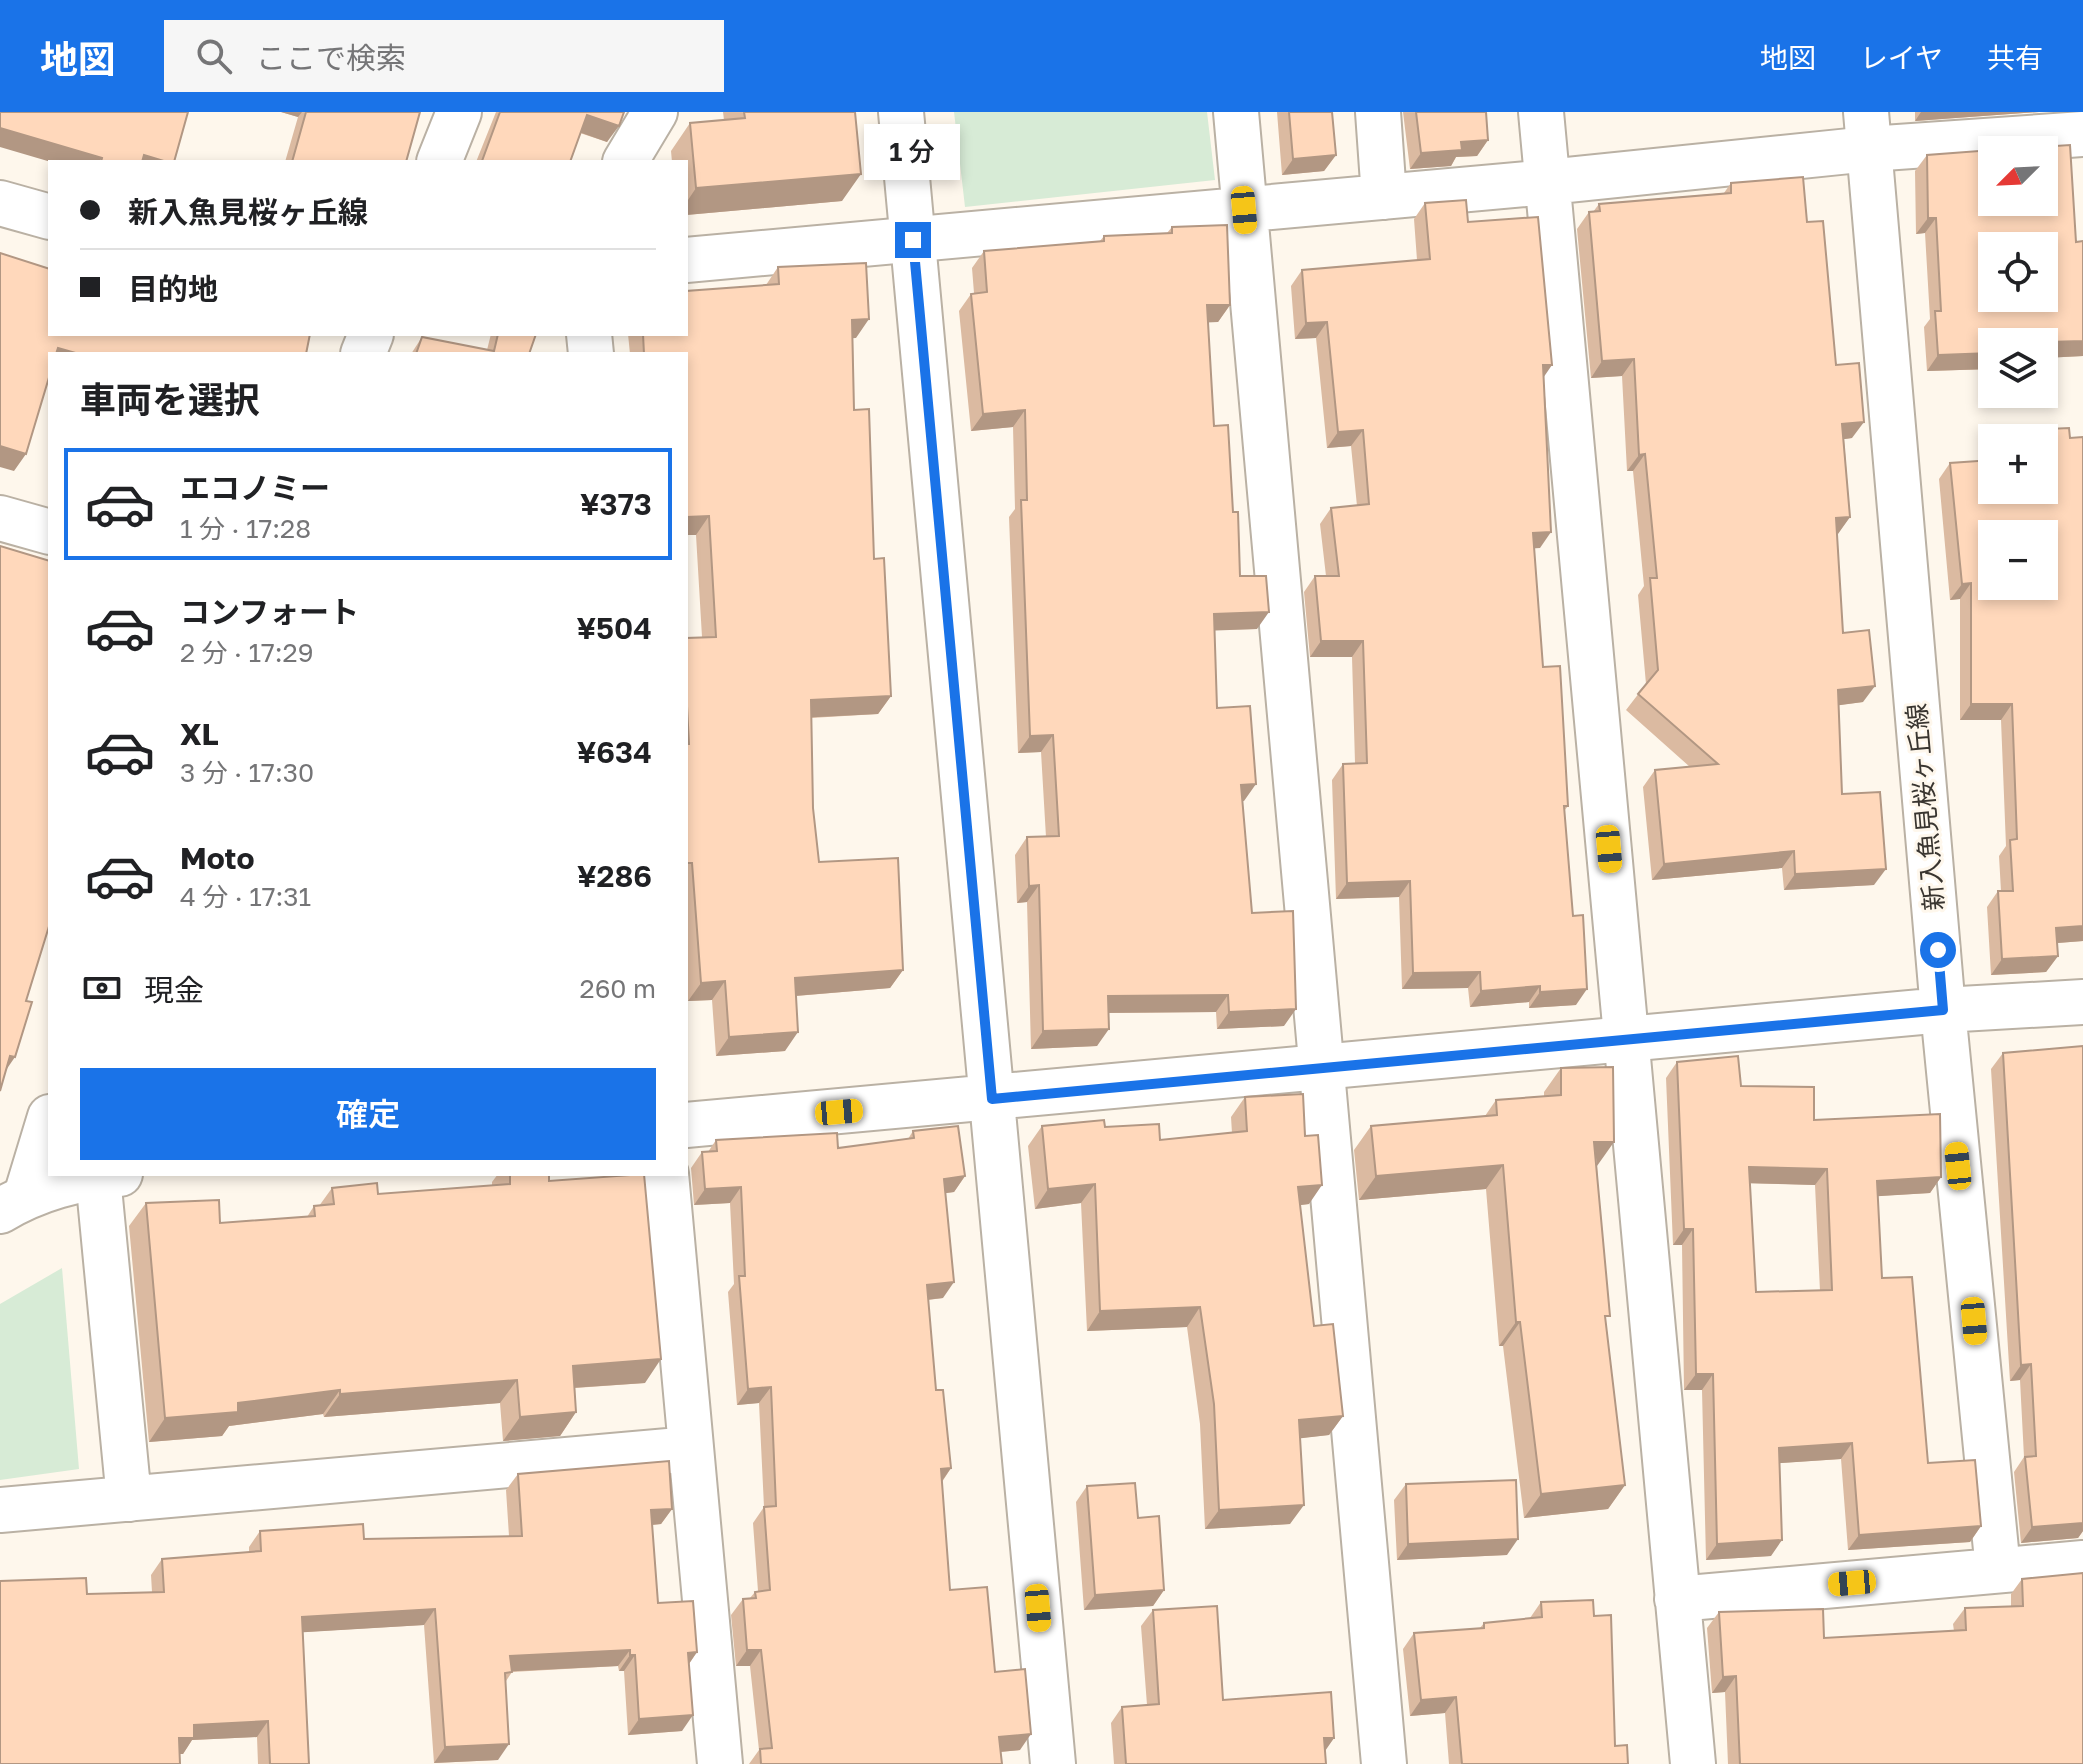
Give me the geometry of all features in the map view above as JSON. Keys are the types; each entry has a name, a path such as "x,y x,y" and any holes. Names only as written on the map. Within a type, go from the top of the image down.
{"street":[{"path":"440,160 459,112"},
{"path":"626,160 655,112"},
{"path":"901,112 1053,1764"},
{"path":"1236,112 1384,1764"},
{"path":"1378,112 1384,197"},
{"path":"1541,112 1693,1764"},
{"path":"688,260 1548,182 1867,130 2083,134"},
{"name":"新入魚見桜ヶ丘線","path":"1867,130 1943,1010 1998,1570"},
{"path":"0,203 48,216"},
{"path":"0,518 48,531"},
{"path":"688,1125 1943,1010 2083,1002"},
{"path":"13,1204 48,1122"},
{"path":"13,1204 63,1182 102,1176"},
{"path":"109,1176 129,1499"},
{"path":"666,1176 720,1764"},
{"path":"0,1510 691,1449"},
{"path":"1677,1599 2083,1563"}],"green space":[{"path":"954,112 1207,112 1215,180 965,207"},
{"path":"62,1268 79,1469 0,1480 0,1304"}],"building":[{"path":"0,112 188,112 175,160 144,155 143,160 102,160 0,128"},
{"path":"306,112 420,112 407,160 293,160"},
{"path":"500,112 624,112 619,126 587,115 571,160 482,160"},
{"path":"744,112 855,112 861,174 696,188 690,123 745,118"},
{"path":"1289,112 1332,112 1336,155 1293,159"},
{"path":"1416,112 1486,112 1488,140 1461,142 1462,150 1421,153"},
{"path":"2070,145 2076,242 2083,241 2083,341 2058,342 2058,328 1978,328 1978,354 1938,355 1935,311 1941,311 1936,218 1928,218 1927,155 1978,151 1978,216 2058,216 2058,146"},
{"path":"1803,177 1807,222 1823,221 1836,365 1859,363 1864,422 1842,424 1850,517 1836,518 1843,633 1869,630 1875,686 1838,690 1842,794 1880,792 1886,869 1795,874 1794,851 1664,864 1655,770 1718,764 1638,694 1658,670 1650,578 1657,578 1645,454 1639,455 1634,359 1602,361 1589,212 1600,211 1599,204 1731,193 1731,183"},
{"path":"1466,200 1468,222 1538,217 1552,365 1543,365 1551,532 1533,533 1543,667 1560,666 1568,806 1564,806 1573,916 1583,915 1587,989 1540,992 1540,986 1481,991 1480,972 1413,973 1410,881 1347,883 1343,764 1367,763 1363,641 1321,641 1315,576 1339,576 1331,508 1369,504 1363,430 1338,432 1327,322 1306,323 1302,270 1430,259 1425,203"},
{"path":"1227,225 1230,305 1207,305 1214,426 1228,425 1233,512 1238,512 1240,576 1266,576 1269,612 1214,614 1217,708 1250,706 1256,784 1241,785 1252,913 1293,911 1296,1009 1229,1012 1228,995 1108,996 1109,1029 1043,1031 1039,885 1029,886 1027,837 1059,836 1053,735 1030,736 1021,500 1027,500 1025,410 983,414 971,294 987,292 984,251 1104,241 1104,236 1172,233 1172,227"},
{"path":"0,253 48,268 48,336 310,336 306,352 72,352 58,348 57,352 48,352 48,381 26,454 0,446"},
{"path":"866,263 869,319 852,320 854,410 869,409 874,559 884,558 891,696 811,700 813,808 819,862 898,858 903,970 795,978 798,1032 729,1037 725,981 701,983 692,863 688,863 688,638 716,637 709,516 688,517 688,352 644,352 643,336 688,336 688,291 779,284 778,267"},
{"path":"498,336 535,336 530,352 417,352 422,337 494,351"},
{"path":"2069,428 2070,438 2083,437 2083,926 2056,928 2058,956 2002,959 1998,891 2013,891 2010,840 2017,839 2012,704 1971,704 1971,583 1962,584 1950,463 1978,461 1978,504 2058,504 2058,429"},
{"path":"0,546 48,560 48,930 26,1001 32,1002 15,1057 10,1056 0,1091"},
{"path":"2083,1046 2083,1523 2032,1527 2025,1457 2036,1456 2031,1364 2021,1365 2003,1053"},
{"path":"1738,1056 1741,1086 1814,1087 1814,1120 1940,1114 1941,1177 1877,1181 1882,1278 1912,1277 1928,1463 1975,1460 1981,1526 1859,1535 1852,1443 1779,1448 1782,1540 1717,1544 1713,1374 1696,1374 1693,1229 1684,1229 1677,1062","holes":["1749,1167 1827,1169 1832,1290 1756,1292"]},
{"path":"1613,1067 1614,1142 1594,1142 1610,1316 1605,1316 1625,1485 1541,1494 1520,1322 1516,1322 1503,1165 1376,1176 1371,1126 1497,1115 1496,1100 1561,1095 1561,1068"},
{"path":"1303,1094 1305,1136 1318,1135 1322,1185 1298,1187 1314,1326 1333,1324 1343,1416 1299,1420 1304,1505 1219,1510 1214,1404 1200,1307 1100,1311 1095,1184 1048,1189 1042,1126 1104,1120 1105,1127 1159,1124 1160,1140 1247,1131 1245,1097"},
{"path":"958,1126 965,1176 944,1179 954,1282 927,1285 936,1390 943,1390 951,1468 941,1469 950,1590 987,1587 995,1672 1025,1669 1031,1734 999,1737 1002,1764 761,1764 760,1749 772,1748 761,1650 747,1650 743,1599 756,1598 755,1592 770,1590 764,1507 776,1506 771,1387 748,1389 739,1276 745,1276 741,1187 705,1189 702,1152 717,1151 716,1140 837,1133 838,1148 914,1138 913,1131"},
{"path":"510,1176 549,1176 549,1181 644,1176 661,1359 573,1366 576,1412 520,1417 517,1380 340,1394 340,1390 238,1403 238,1412 165,1418 146,1203 219,1200 220,1223 315,1216 314,1206 334,1204 332,1188 377,1183 378,1194 510,1184"},
{"path":"669,1461 672,1509 651,1510 658,1603 693,1601 697,1652 688,1653 693,1715 639,1719 635,1655 630,1655 630,1650 510,1656 512,1672 505,1673 509,1744 445,1747 435,1609 302,1617 309,1764 270,1764 268,1721 194,1725 194,1738 179,1738 180,1764 0,1764 0,1581 86,1578 87,1594 164,1592 162,1559 261,1551 260,1531 363,1524 364,1539 522,1536 518,1474"},
{"path":"1516,1480 1518,1539 1408,1544 1406,1484"},
{"path":"1135,1483 1138,1518 1159,1516 1164,1590 1095,1595 1087,1486"},
{"path":"2083,1573 2083,1764 1740,1764 1736,1676 1723,1677 1719,1612 1823,1609 1824,1638 1966,1630 1965,1608 2023,1606 2022,1579"},
{"path":"1593,1600 1594,1616 1611,1615 1615,1746 1627,1745 1628,1764 1462,1764 1456,1697 1421,1700 1414,1633 1484,1628 1484,1623 1542,1617 1541,1602"},
{"path":"1217,1606 1223,1700 1331,1692 1334,1738 1324,1738 1326,1764 1126,1764 1122,1707 1159,1704 1153,1610"}],"route":[{"path":"913,240 992,1099 1943,1010 1938,950"}]}
